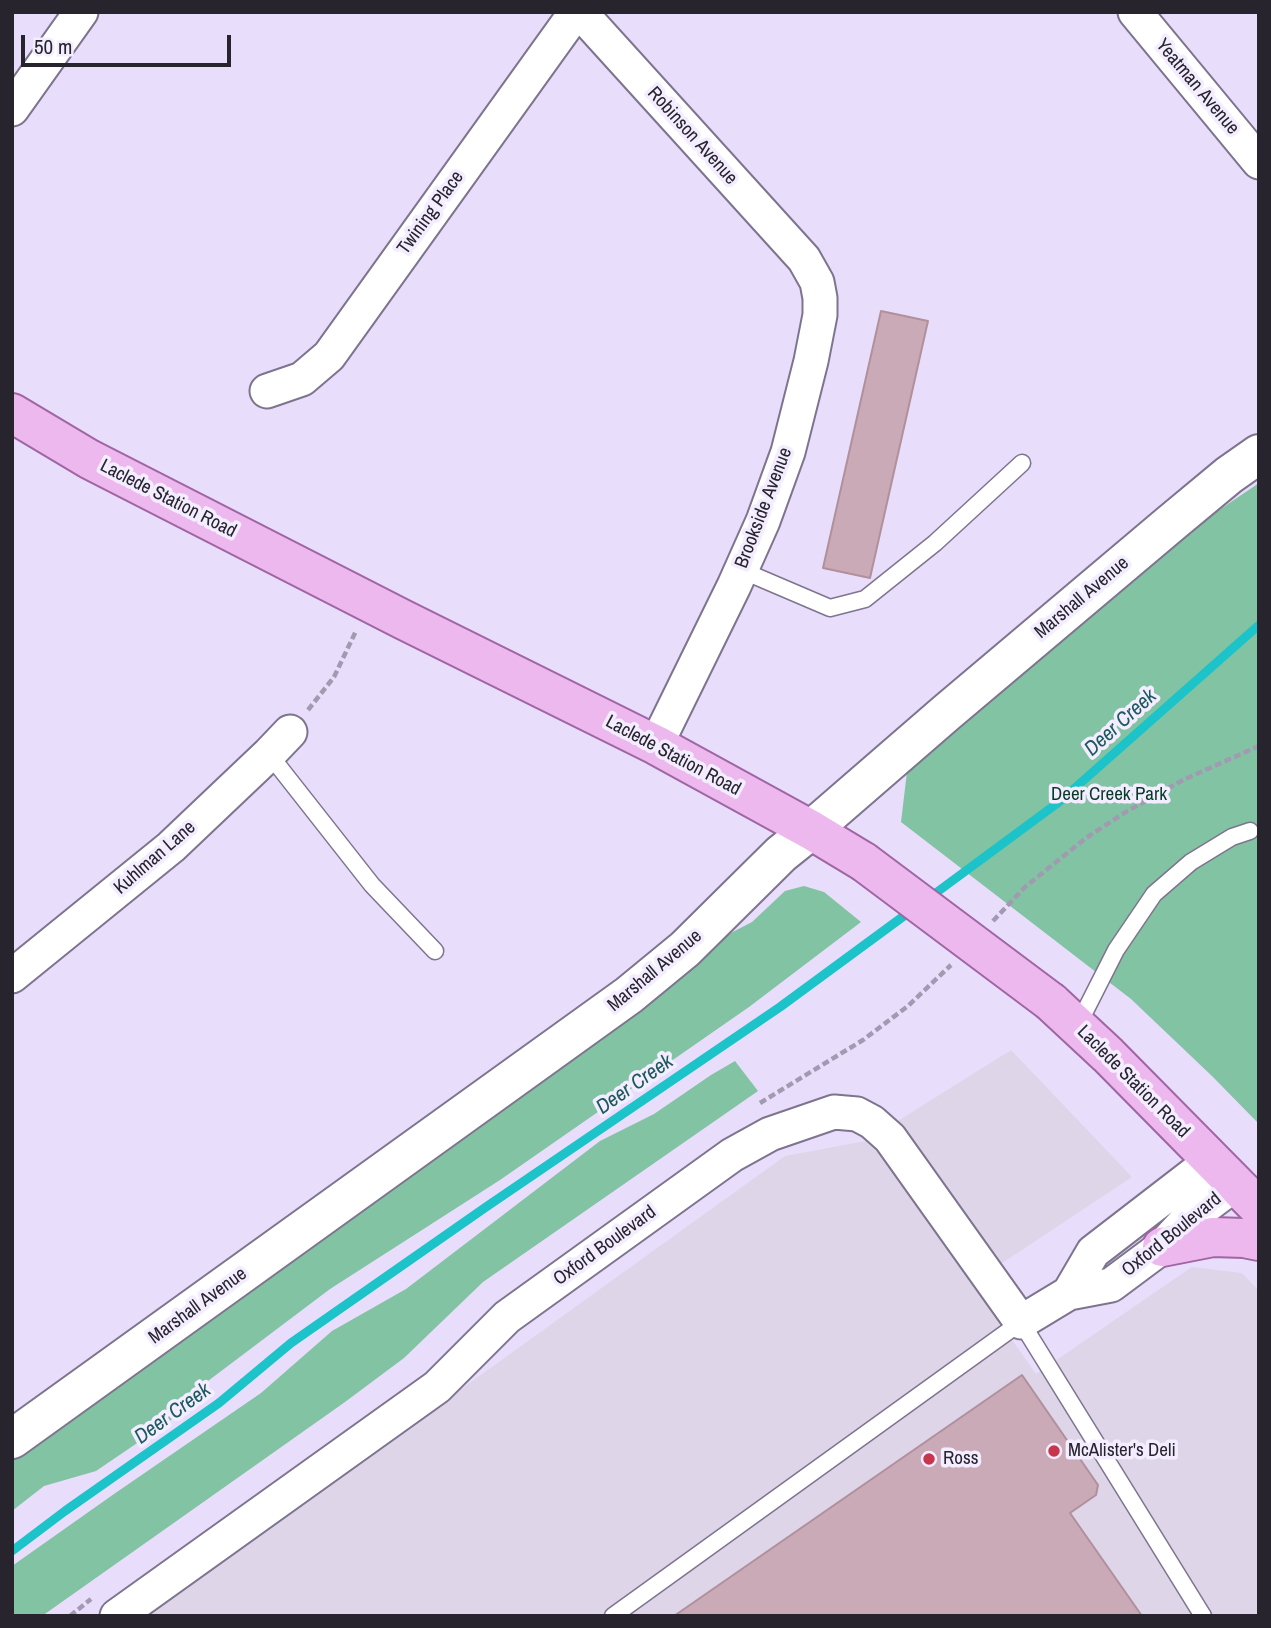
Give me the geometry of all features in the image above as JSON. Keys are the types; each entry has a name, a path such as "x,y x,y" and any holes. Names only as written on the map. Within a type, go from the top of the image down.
{"main road":[{"name":"Laclede Station Road","path":"12,413 89,459 656,745 864,862 1064,1014 1117,1064 1235,1185"},
{"path":"1161,1247 1213,1237 1259,1241"}],"street":[{"path":"12,108 81,12"},
{"name":"Robinson Avenue","path":"578,12 804,259"},
{"name":"Twining Place","path":"267,391 302,379 329,356 578,12"},
{"name":"Yeatman Avenue","path":"1135,12 1259,162"},
{"name":"Brookside Avenue","path":"656,745 741,570 763,521 788,452 820,315 817,282 804,259"},
{"name":"Marshall Avenue","path":"12,1439 629,995 685,949 781,855 946,713 1229,475 1259,454"},
{"name":"Kuhlman Lane","path":"12,976 171,846 280,743"},
{"name":"Oxford Boulevard","path":"117,1616 437,1387 507,1317 732,1155 770,1134 834,1112 857,1114 873,1122 890,1138 1021,1322 1069,1293 1111,1285 1161,1247 1186,1221 1235,1185"},
{"name":"Oxford Boulevard","path":"1069,1293 1093,1252 1235,1185"}],"lane":[{"path":"741,570 830,608 864,599 935,543 1022,463"},
{"path":"280,743 372,886 435,951"},
{"path":"1064,1014 1116,950 1154,894 1191,862 1232,837 1250,831"},
{"path":"613,1616 1021,1322 1203,1616"}],"path":[{"path":"280,743 334,677 370,603"}],"shaded area":[{"path":"1011,1050 1132,1177 972,1283 1036,1374 1192,1267 1242,1273 1259,1291 1259,1616 146,1616 785,1156 866,1141"}],"green space":[{"name":"Deer Creek Park","path":"1259,483 1259,1124 1131,999 901,822 907,772 1194,527"},
{"path":"804,886 824,892 861,922 749,1007 500,1180 330,1289 196,1390 171,1420 96,1471 44,1486 12,1511 12,1461 647,1000 725,936 752,922 785,891"},
{"path":"735,1061 758,1091 483,1282 404,1358 42,1616 12,1616 12,1566 261,1393 332,1331 406,1289 600,1141 654,1114"}],"building":[{"path":"881,311 928,321 870,578 823,568"},
{"path":"1022,1375 1098,1485 1096,1495 1070,1513 1142,1616 674,1616"}],"waterway":[{"name":"Deer Creek","path":"929,898 1059,802 1259,625"},
{"name":"Deer Creek","path":"12,1551 219,1403 291,1343 780,1007 912,910"}],"place":[{"name":"McAlister's Deli","path":"1054,1451"},
{"name":"Ross","path":"929,1459"}]}
